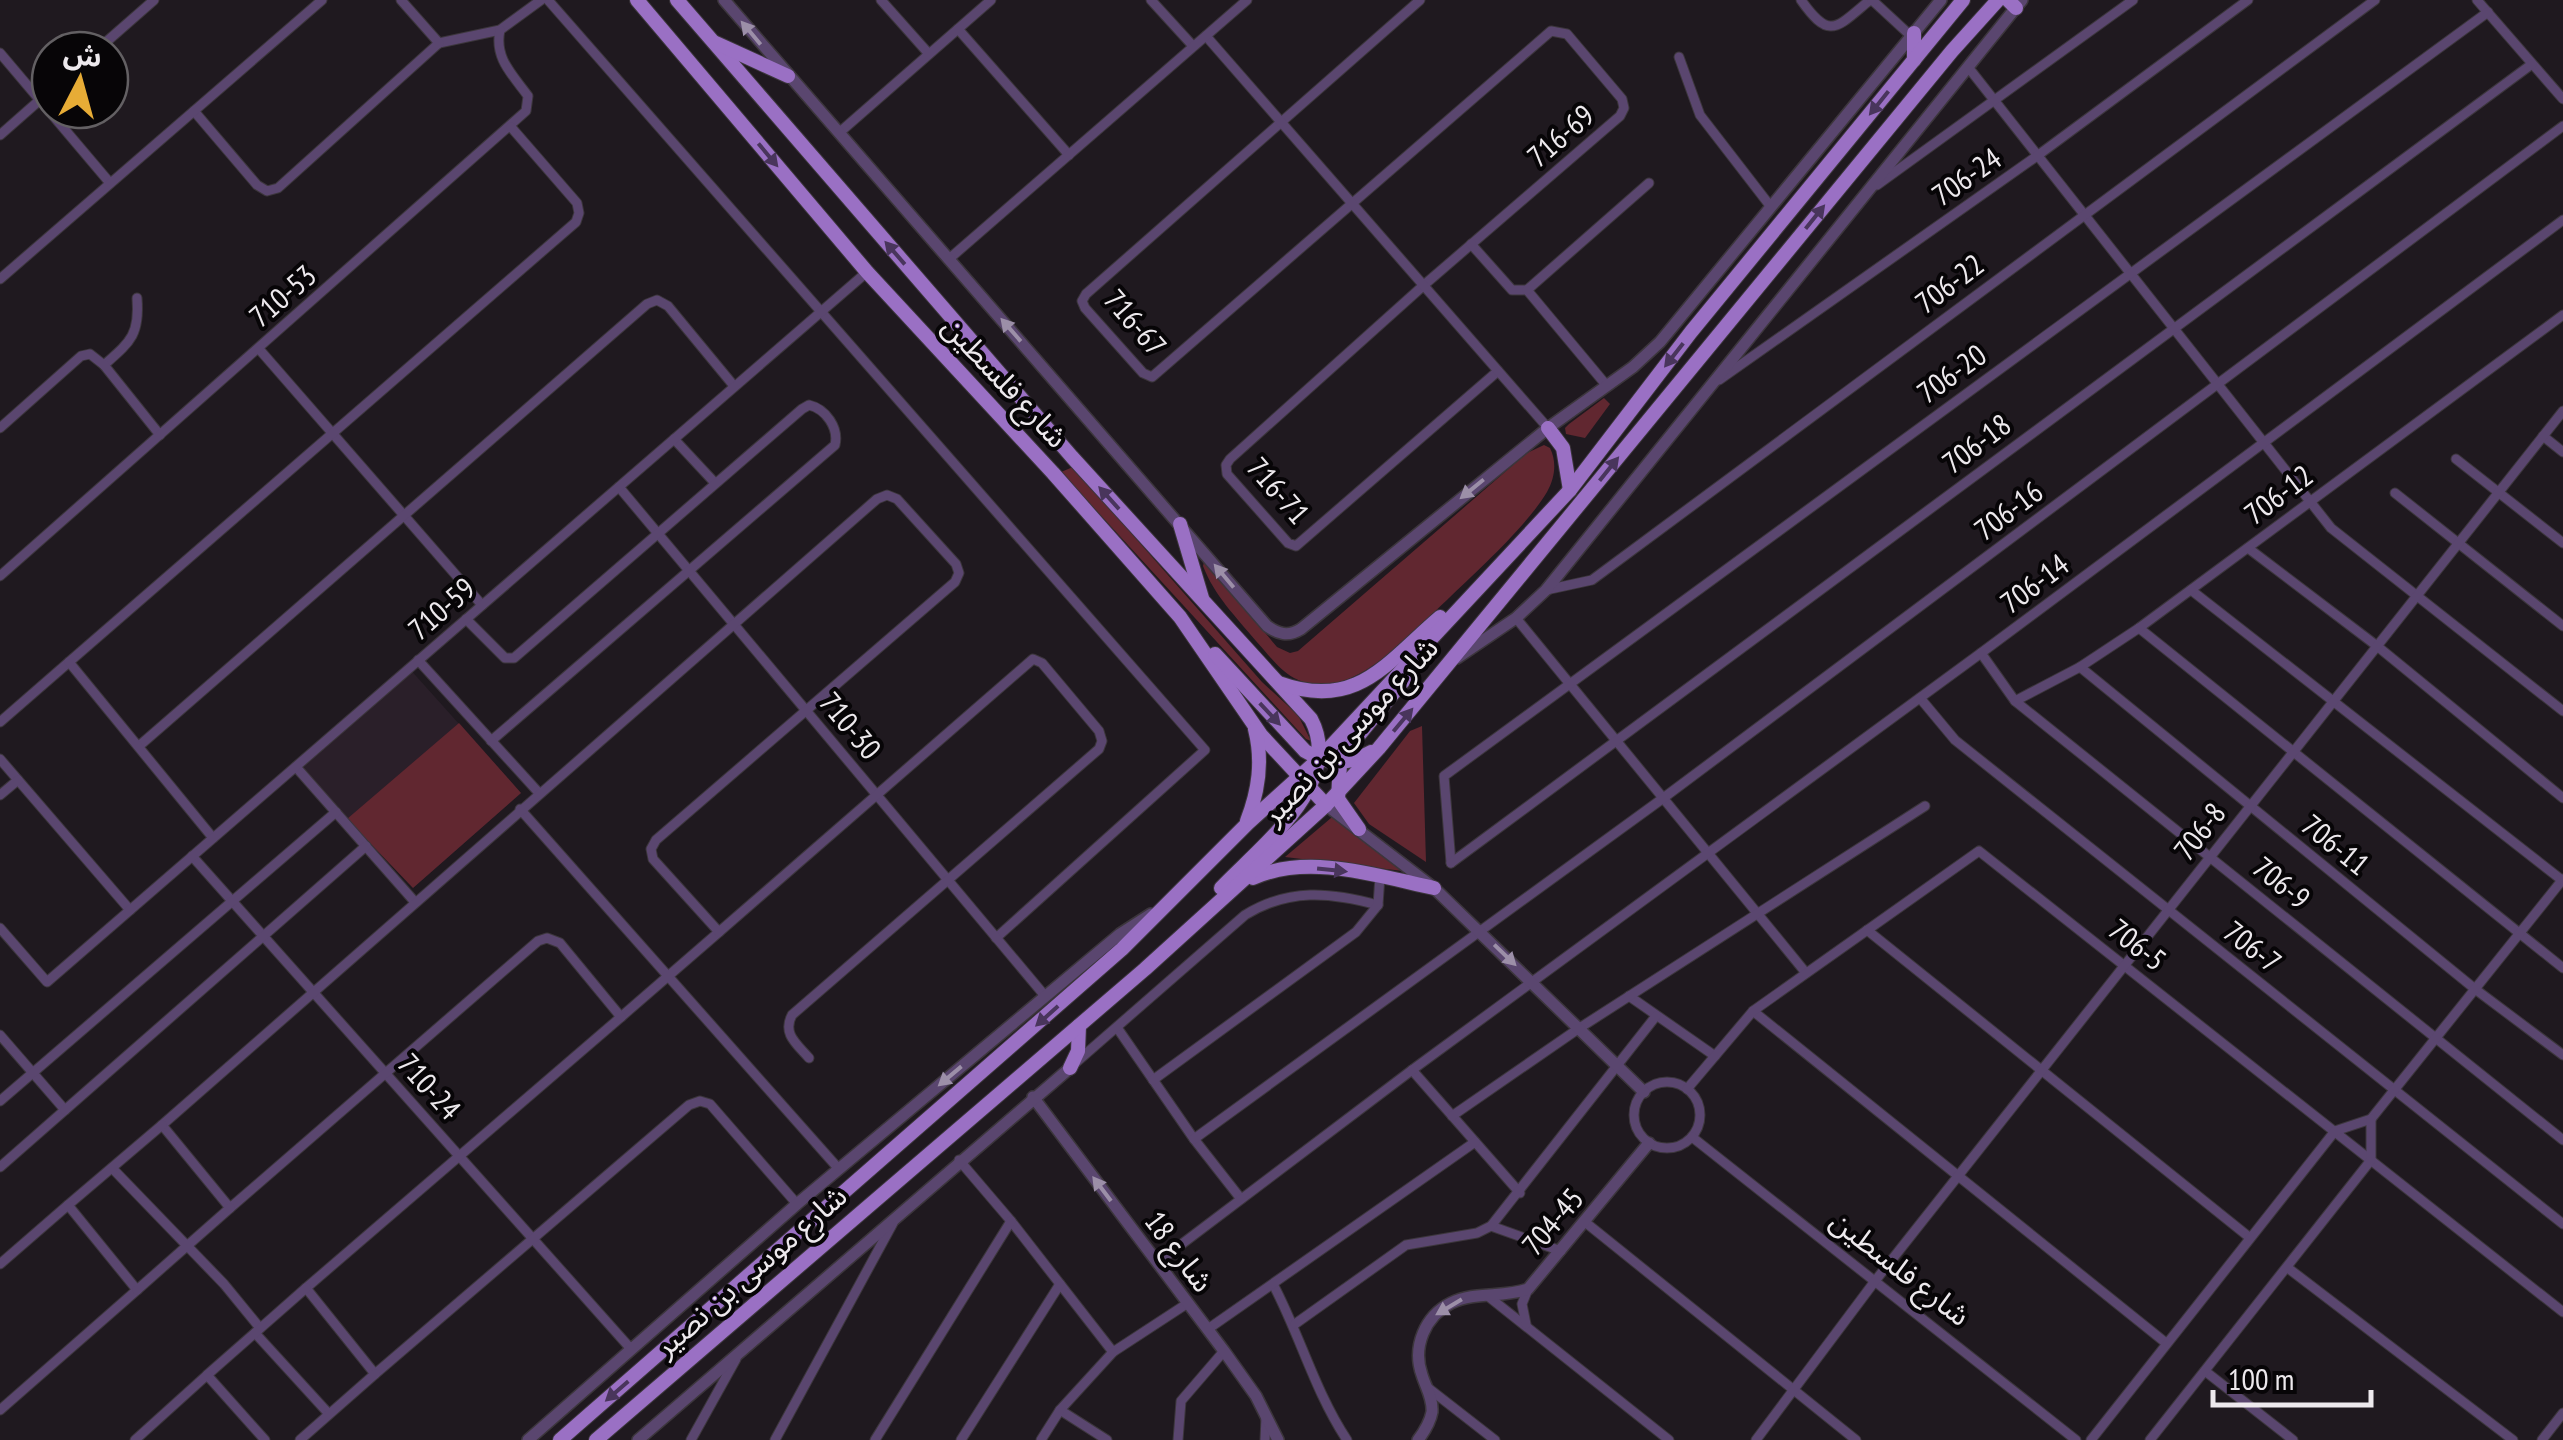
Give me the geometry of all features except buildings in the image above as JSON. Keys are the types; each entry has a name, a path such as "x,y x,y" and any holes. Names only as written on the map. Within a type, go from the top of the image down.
{"main road":[{"name":"شارع فلسطين","path":"638,0 867,272 1054,473 1180,617 1254,724 1326,804"},
{"name":"شارع فلسطين","path":"677,0 1072,457 1311,718 1320,742 1319,760"},
{"name":"شارع موسى بن نصير","path":"560,1440 981,1076 1122,949 1244,828 1304,783 1319,760 1570,490 1691,332 1963,0"},
{"name":"شارع موسى بن نصير","path":"596,1440 1146,969 1338,792 1451,662 1952,50 1998,0"},
{"path":"1913,35 1914,60"},
{"path":"714,43 788,76"},
{"path":"1548,428 1563,448 1570,490"},
{"path":"1563,448 1601,450"},
{"path":"1054,473 1072,457"},
{"path":"1180,524 1203,604"},
{"path":"1274,681 1316,693 1359,686 1486,578"},
{"path":"1360,829 1340,806 1340,764 1345,752 1486,578"},
{"path":"1180,617 1304,751 1319,760 1340,764 1379,748"},
{"path":"1244,828 1259,778 1254,724"},
{"path":"1146,969 1299,806 1304,783"},
{"path":"1238,884 1268,871 1295,867 1380,876 1434,888"},
{"path":"1070,1068 1078,1051 1079,1026"}],"street":[{"path":"120,30 154,0"},
{"path":"0,279 322,0"},
{"path":"401,0 439,43"},
{"path":"194,111 257,185 267,191 278,188 439,43 500,30 545,0 822,310 1205,750 996,938"},
{"path":"724,0 1266,626 1276,633 1288,634 1301,628 1660,342 1941,0"},
{"path":"882,0 930,54"},
{"path":"840,132 992,0"},
{"path":"1151,0 1193,46"},
{"path":"948,259 1246,0"},
{"path":"1281,122 1420,0"},
{"path":"1801,0 1817,23 1830,26 1843,22 1871,0 1913,35"},
{"path":"1871,190 2133,0"},
{"name":"706-24","path":"1709,388 2037,156 2248,0"},
{"name":"706-22","path":"1546,590 1592,580 2375,0"},
{"path":"2477,0 2563,99"},
{"path":"1451,662 1516,618 1546,590 1871,190 2015,3"},
{"name":"706-20","path":"1451,863 1444,776 2488,12"},
{"path":"0,722 576,222 577,203 511,127 529,104 528,96 500,56 500,30"},
{"path":"958,30 1068,155"},
{"name":"716-69","path":"1353,204 1552,31 1568,34 1622,100 1620,116 1424,285"},
{"path":"1206,36 1548,428"},
{"path":"0,53 30,88"},
{"path":"1679,57 1700,115 1771,206"},
{"name":"706-18","path":"1451,863 2532,64"},
{"path":"1968,68 2332,528 2563,711"},
{"path":"0,135 30,109"},
{"name":"716-67","path":"1281,122 1086,294 1082,300 1084,308 1142,373 1152,377 1353,204"},
{"name":"706-16","path":"1194,1140 1662,798 2563,126"},
{"name":"710-53","path":"0,576 511,127"},
{"path":"65,130 110,183"},
{"path":"1471,244 1512,290 1526,290 1649,182"},
{"name":"706-14","path":"1158,1262 2563,220"},
{"name":"710-59","path":"0,928 48,982 867,272"},
{"name":"716-71","path":"1424,285 1230,458 1227,474 1288,543 1296,546 1498,371"},
{"path":"1526,290 1607,386"},
{"path":"104,365 131,341 138,316 137,298"},
{"path":"139,746 646,304 657,300 668,306 734,386"},
{"name":"706-12","path":"2015,701 2080,667 2139,628 2563,315"},
{"path":"258,349 482,605"},
{"path":"0,428 81,356 96,357 160,435"},
{"path":"466,619 497,652 514,658 802,408 818,408 832,425 837,438 835,445 492,741"},
{"name":"706-8","path":"1756,1440 1875,1281 2563,411"},
{"path":"2543,436 2563,452"},
{"path":"674,438 715,484"},
{"path":"2456,459 2563,543"},
{"name":"710-30","path":"619,486 1045,996"},
{"path":"2395,493 2563,626"},
{"path":"0,1264 877,498 887,495 897,500 956,564 959,573 955,582 656,840 651,849 653,859 719,932"},
{"path":"2248,548 2377,646 2563,798"},
{"path":"2091,1440 2335,1131 2372,1119 2563,880 2191,590"},
{"path":"1516,618 1806,973"},
{"path":"2139,628 2563,968"},
{"name":"706-9","path":"1981,654 2015,701 2563,1140"},
{"path":"418,660 539,794"},
{"path":"136,1440 306,1288 1033,660 1042,663 1100,731 1099,749 792,1015 788,1034 809,1058"},
{"path":"69,662 212,838"},
{"name":"706-11","path":"2080,667 2563,1055"},
{"name":"706-7","path":"1920,698 1956,740 2563,1224"},
{"path":"0,759 130,910"},
{"path":"296,766 414,902"},
{"path":"0,795 18,780"},
{"path":"1326,804 1434,888 1644,1092"},
{"path":"1452,1116 1578,1028 1924,806"},
{"path":"520,810 838,1168"},
{"path":"0,1101 336,812"},
{"path":"0,1168 366,846"},
{"name":"706-5","path":"1688,1089 1752,1012 1979,851 2563,1312"},
{"name":"710-24","path":"192,856 631,1349"},
{"path":"1153,1080 1356,932 1378,905 1380,876"},
{"path":"638,1440 959,1160 1118,1029 1245,915 1269,900 1305,893 1341,895 1378,905"},
{"path":"528,1440 838,1168 1120,934 1164,908"},
{"path":"1867,930 2250,1237"},
{"path":"0,1410 538,941 547,938 560,944 621,1016"},
{"path":"1629,996 1716,1056"},
{"path":"1752,1012 2166,1343"},
{"path":"1294,1324 1406,1245 1477,1233 1492,1226 1656,1016"},
{"path":"1118,1029 1194,1140 1241,1200"},
{"path":"0,1035 64,1110"},
{"path":"1412,1070 1520,1193"},
{"path":"1668,1082 1688,1089 1700,1113 1692,1136 1675,1148 1649,1143 1634,1123 1634,1110 1644,1092 1668,1082"},
{"name":"شارع 18","path":"1033,1097 1208,1328 1266,1414 1278,1440"},
{"path":"300,1440 689,1106 700,1101 710,1104 796,1204"},
{"path":"2150,1440 2371,1160 2372,1119"},
{"path":"162,1125 230,1208"},
{"name":"شارع فلسطين","path":"1692,1136 2076,1440"},
{"path":"1208,1328 1475,1142"},
{"name":"704-45","path":"1418,1440 1432,1412 1418,1361 1422,1334 1429,1322 1450,1303 1462,1298 1528,1289 1649,1143"},
{"path":"959,1160 1112,1352"},
{"path":"112,1168 224,1284 330,1414"},
{"path":"68,1206 137,1290"},
{"path":"775,1440 898,1214"},
{"path":"875,1440 1011,1222"},
{"path":"1585,1222 1856,1440"},
{"path":"1492,1226 1561,1251"},
{"path":"2288,1268 2513,1440"},
{"path":"961,1440 1060,1284"},
{"path":"1273,1284 1294,1324 1330,1415 1347,1440"},
{"path":"306,1288 376,1374"},
{"path":"1527,1327 1522,1304 1528,1289"},
{"path":"1489,1297 1670,1440"},
{"path":"1041,1440 1060,1410 1112,1352 1188,1303"},
{"path":"691,1440 742,1349"},
{"path":"1178,1440 1181,1401 1224,1351"},
{"path":"2205,1370 2293,1440"},
{"path":"208,1375 265,1440"},
{"path":"1428,1387 1495,1440"},
{"path":"1060,1410 1107,1440"},
{"path":"2542,1440 2563,1413"},
{"path":"1265,1440 1266,1414"}],"shaded area":[{"path":"1604,398 1610,404 1585,438 1566,434 1569,424"},
{"path":"1544,445 1552,453 1553,476 1547,492 1527,519 1398,646 1357,675 1336,683 1315,685 1283,671 1226,605 1203,566 1204,562 1209,566 1277,647 1290,653 1298,651 1527,453"},
{"path":"1073,467 1262,682 1298,715 1311,741 1061,472"},
{"path":"408,667 521,793 413,888 299,769"},
{"path":"459,723 521,793 413,888 347,819"},
{"path":"1422,726 1426,862 1369,824 1354,803 1410,731"},
{"path":"1334,818 1403,871 1285,857"}]}
